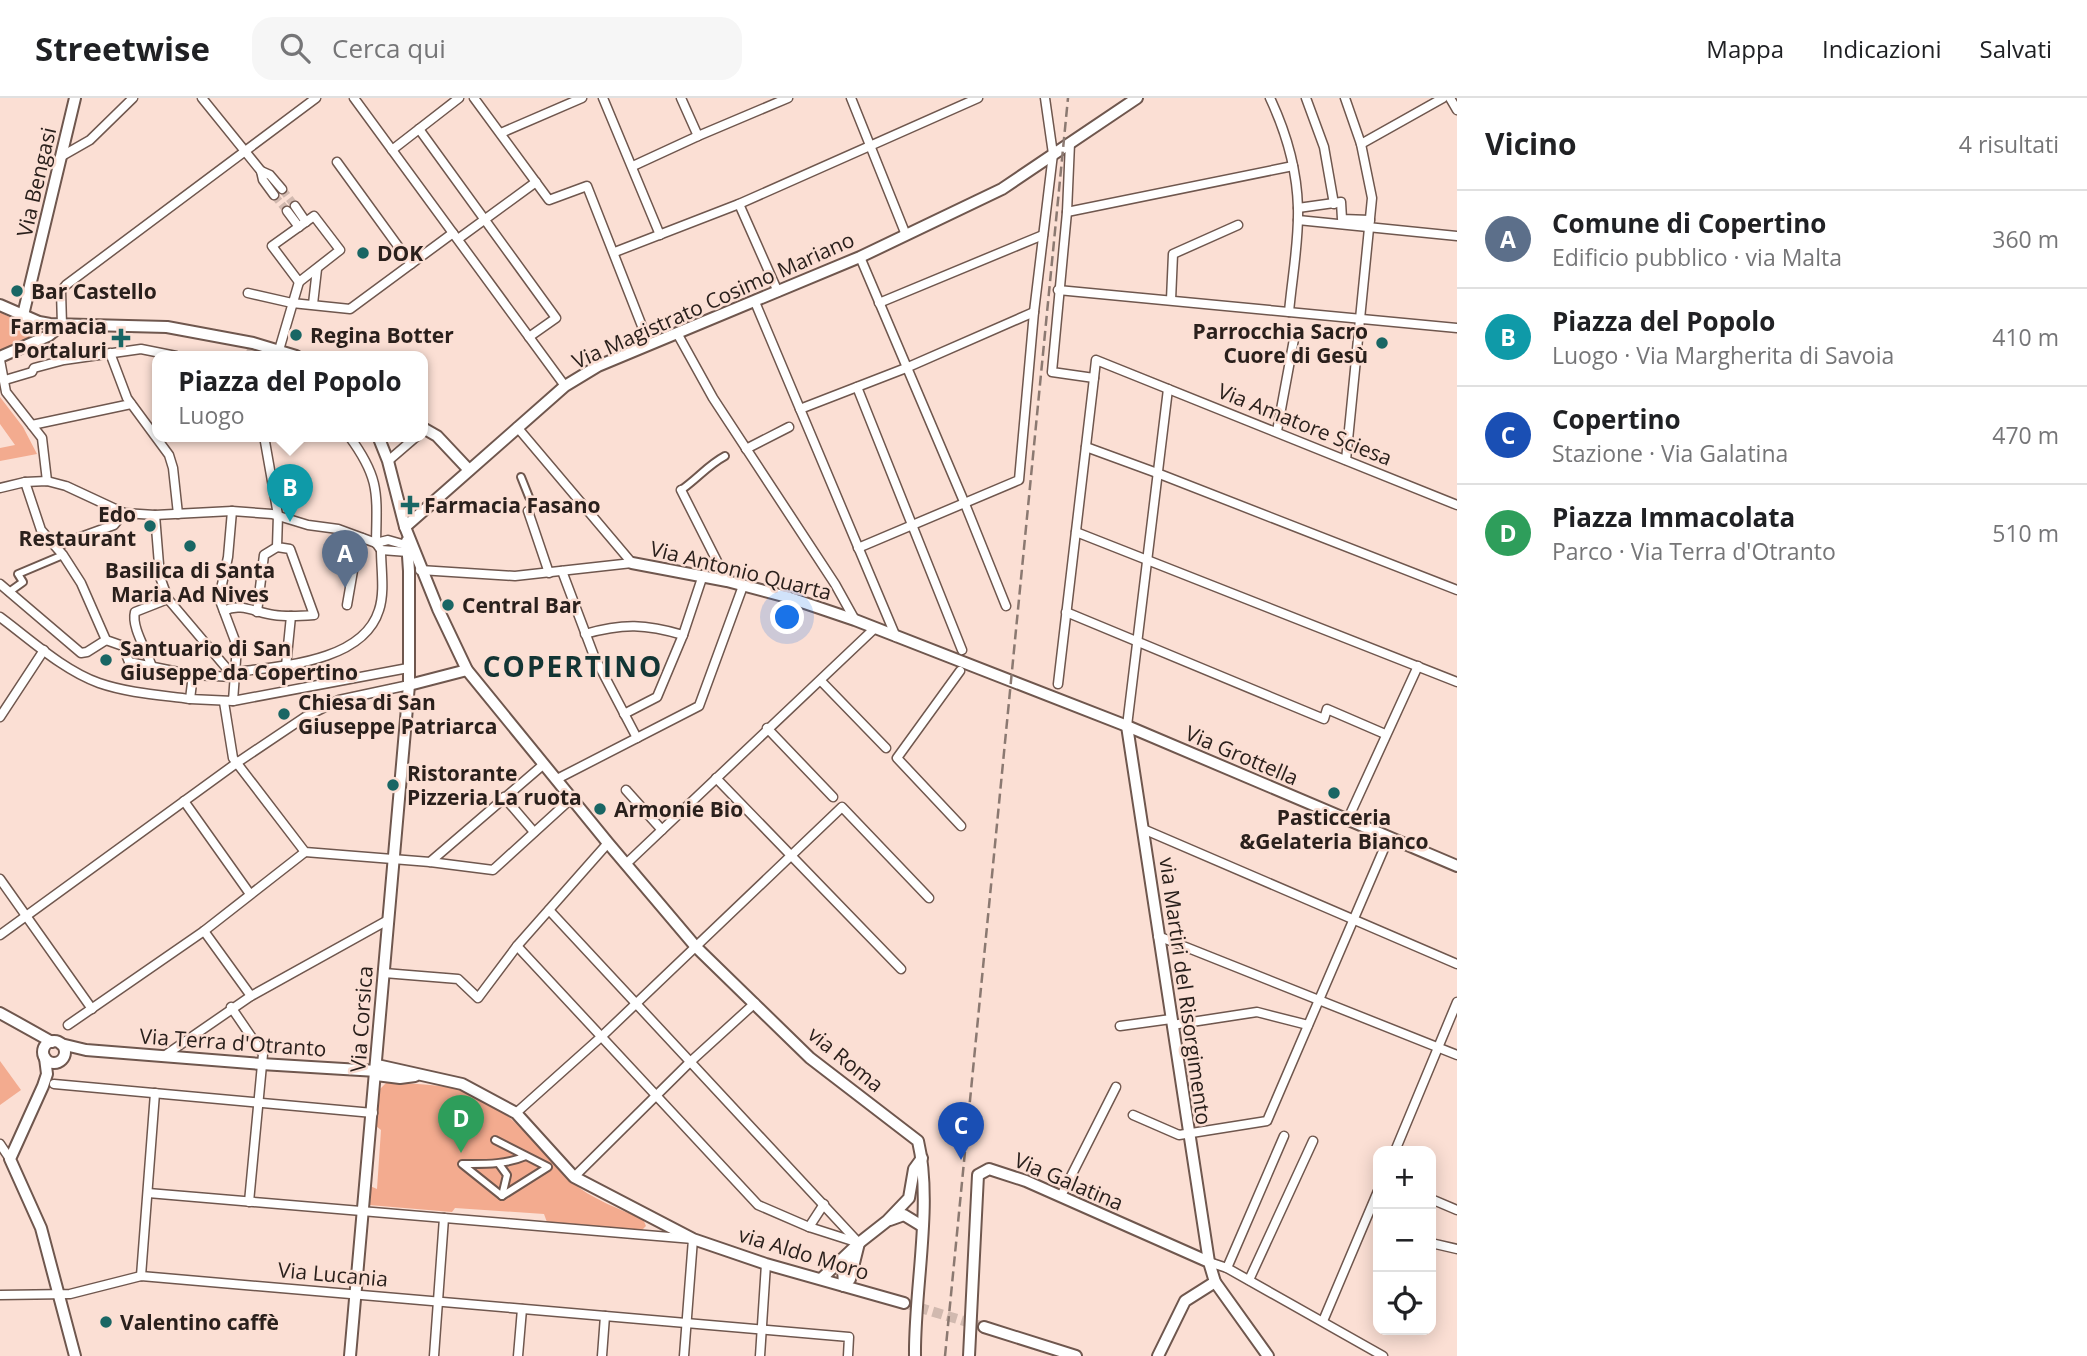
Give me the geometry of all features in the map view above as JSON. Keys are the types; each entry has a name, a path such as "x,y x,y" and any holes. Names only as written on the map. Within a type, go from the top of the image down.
{"street":[{"name":"Via Bengasi","path":"23,315 75,98"},
{"path":"62,156 90,140 133,98"},
{"path":"202,98 261,171 263,180 278,192"},
{"path":"62,325 61,291 66,285 316,98"},
{"path":"355,98 565,386"},
{"path":"393,150 459,98"},
{"path":"474,98 550,200 587,186 649,344"},
{"path":"501,133 582,98"},
{"path":"603,98 660,235"},
{"path":"681,98 698,135"},
{"path":"633,166 698,135 788,98"},
{"path":"851,98 906,235"},
{"path":"615,252 739,204 978,98"},
{"path":"1045,98 1062,148 1067,212 1052,372 1094,377 1058,684"},
{"name":"Via Magistrato Cosimo Mariano","path":"405,527 565,386 598,366 860,257 1002,188 1137,98"},
{"path":"1270,98 1281,121 1293,166 1298,208 1289,312"},
{"path":"1306,98 1324,147 1334,204"},
{"path":"1345,98 1361,145 1372,198 1346,460"},
{"path":"1361,145 1443,98"},
{"path":"1450,98 1457,110"},
{"path":"419,130 555,318 529,337"},
{"path":"858,548 1019,480 1043,235 1062,148"},
{"path":"337,162 411,264"},
{"path":"1067,212 1293,166"},
{"path":"248,293 292,303 350,309 411,264 484,219 536,182"},
{"path":"1298,208 1341,202 1342,219 1457,236"},
{"path":"739,204 778,292"},
{"path":"291,209 302,224"},
{"path":"279,350 299,282 340,250 314,216 272,246 299,282"},
{"path":"1298,220 1370,224"},
{"path":"1171,300 1173,254 1238,225"},
{"path":"879,303 1043,235"},
{"path":"860,257 1006,606"},
{"path":"313,304 317,269"},
{"path":"1058,290 1457,328"},
{"path":"755,302 896,637"},
{"path":"0,304 44,323 167,327 226,337 282,351"},
{"path":"800,409 906,368 1034,312"},
{"path":"44,323 48,336"},
{"path":"47,481 42,438 6,391 0,358 48,336 62,325"},
{"path":"677,333 713,398 835,584 855,620"},
{"path":"1277,431 1293,339"},
{"path":"5,380 64,360 141,349 152,351"},
{"path":"110,353 131,404 152,432"},
{"name":"Via Amatore Sciesa","path":"1094,377 1096,360 1457,505"},
{"path":"857,387 962,650"},
{"path":"1127,726 1168,389"},
{"path":"32,425 131,404"},
{"path":"517,427 632,563"},
{"path":"746,449 789,427"},
{"path":"428,433 437,436 469,470"},
{"path":"159,442 169,455 173,468 178,513"},
{"path":"265,442 278,515 277,547"},
{"path":"123,646 129,662 192,675 235,675 325,657 355,642 370,629 381,602 376,482 353,442"},
{"path":"381,442 409,548"},
{"path":"388,461 410,442"},
{"path":"1086,447 1457,590"},
{"path":"725,456 681,490 727,582"},
{"path":"521,477 529,497"},
{"path":"0,488 25,482 47,481 66,486 124,513 155,515 232,510 278,515 308,524 338,528 378,546"},
{"path":"25,482 41,530 63,555 90,601 106,640 123,646 143,641"},
{"path":"232,510 228,557 219,598 237,646 235,675 229,701 233,758 305,852"},
{"path":"528,511 549,573"},
{"path":"56,546 114,525 124,513"},
{"path":"155,515 160,577 168,599 235,675"},
{"path":"1076,532 1457,682"},
{"path":"347,605 355,559 362,538"},
{"path":"378,546 388,540 409,548"},
{"path":"223,608 244,607 257,612 291,616 314,615 290,549 277,547 264,555 257,612"},
{"name":"Via Corsica","path":"350,1356 409,685 409,548"},
{"name":"via Roma","path":"409,548 467,670 608,843 696,947 810,1058 918,1141 922,1158"},
{"path":"9,592 23,582 18,574 63,555"},
{"name":"Via Antonio Quarta","path":"423,574 515,576 632,563 703,575 787,597 855,620 1012,680"},
{"path":"409,571 423,574"},
{"path":"562,571 594,656 637,738"},
{"path":"624,714 657,697 683,635 703,575"},
{"path":"0,584 81,653 106,640"},
{"path":"557,779 699,706 743,586"},
{"path":"152,667 143,641 138,638 133,616 135,612 168,599"},
{"path":"1066,612 1324,719 1327,709 1385,734"},
{"path":"286,666 291,616"},
{"path":"0,617 79,674 99,683 190,699 229,701 408,668"},
{"path":"585,634 611,626 654,626 683,635"},
{"path":"626,864 875,628"},
{"path":"0,716 44,650"},
{"path":"1347,821 1418,666"},
{"path":"0,935 238,762 305,717 339,700 467,670"},
{"path":"960,671 897,758 961,826"},
{"path":"190,699 192,675"},
{"name":"Via Grottella","path":"1012,680 1457,866"},
{"path":"821,681 886,748"},
{"path":"336,683 339,700"},
{"name":"via Martiri del Risorgimento","path":"1127,726 1209,1262"},
{"path":"767,728 833,797"},
{"path":"430,862 544,764"},
{"path":"716,778 901,969"},
{"path":"626,790 662,830"},
{"path":"504,797 534,832"},
{"path":"68,1025 204,931 305,852 493,870 572,798"},
{"path":"184,801 250,894"},
{"path":"693,1238 574,1177 516,1113 601,1037 842,807 929,898"},
{"path":"1143,829 1457,964"},
{"path":"1133,1115 1180,1135 1267,1121 1389,837"},
{"path":"384,973 458,979 478,998 517,946 608,843"},
{"path":"0,879 92,1009"},
{"path":"549,910 859,1243"},
{"path":"164,1056 231,1007 388,920"},
{"path":"204,931 251,996"},
{"path":"1158,936 1457,1055"},
{"path":"517,946 758,1205 809,1227 859,1243"},
{"path":"1397,1146 1457,1002"},
{"path":"574,1177 689,1063 755,1003"},
{"path":"231,1007 263,1054 249,1202"},
{"path":"1120,1026 1257,1012 1308,1025"},
{"name":"Via Terra d'Otranto","path":"0,1013 56,1043 86,1050 422,1075 462,1084 516,1113"},
{"path":"0,1020 33,1040 50,1062 61,1060"},
{"path":"10,1159 48,1085 44,1055 46,1045 56,1043 65,1050 61,1060 47,1074"},
{"name":"Via Terra d'Otranto","path":"61,1060 86,1050"},
{"path":"48,1085 373,1113"},
{"path":"1061,1196 1116,1087"},
{"path":"141,1276 155,1093"},
{"path":"1227,1268 1284,1136"},
{"path":"495,1140 548,1167 502,1196"},
{"path":"1249,1280 1313,1141"},
{"path":"0,1144 10,1159 41,1227 75,1356"},
{"path":"502,1196 462,1164 499,1164 526,1156"},
{"path":"844,1286 843,1267 859,1243 887,1221 909,1198 914,1169 922,1158"},
{"path":"915,1356 923,1205 922,1158"},
{"path":"499,1164 508,1175 502,1196"},
{"name":"Via Galatina","path":"969,1356 978,1175 989,1168 1061,1196 1209,1262"},
{"path":"148,1194 693,1238"},
{"path":"909,1198 923,1205"},
{"path":"1436,1201 1457,1210"},
{"path":"809,1227 824,1203"},
{"path":"1323,1321 1373,1204"},
{"path":"887,1221 923,1205"},
{"path":"904,1215 922,1226"},
{"path":"1368,1216 1373,1218"},
{"path":"435,1356 444,1218"},
{"path":"684,1356 693,1238"},
{"name":"via Aldo Moro","path":"693,1238 766,1264 904,1303"},
{"path":"1436,1244 1457,1249"},
{"path":"821,1279 850,1258"},
{"path":"850,1258 869,1293"},
{"path":"1209,1262 1227,1268 1383,1356"},
{"path":"1209,1262 1214,1282 1268,1356"},
{"path":"760,1356 766,1264"},
{"name":"Via Lucania","path":"0,1295 70,1294 141,1276 605,1316"},
{"path":"1158,1356 1185,1301 1214,1282"},
{"path":"518,1356 523,1309"},
{"path":"602,1356 605,1316 849,1337 848,1356"},
{"path":"984,1327 1076,1356"}],"shaded area":[{"path":"0,312 34,330 32,337 0,351"},
{"path":"0,397 23,427 37,454 0,461 0,448 15,445 0,424"},
{"path":"0,1061 21,1090 0,1105"},
{"path":"387,1082 448,1087 483,1099 498,1108 524,1131 579,1188 643,1219 646,1226 642,1230 548,1225 544,1214 455,1208 452,1212 369,1205 370,1186 377,1189 381,1130 376,1126 379,1090"}],"tunnel":[{"path":"282,189 295,206"},
{"path":"274,195 287,211"},
{"path":"251,351 253,343"},
{"path":"904,1303 984,1327"}],"railway":[{"path":"945,1356 1068,98"}],"place":[{"name":"DOK","path":"363,253"},
{"name":"Bar Castello","path":"17,291"},
{"name":"Regina Botter","path":"296,335"},
{"name":"Farmacia Portaluri","path":"121,338"},
{"name":"Parrocchia Sacro Cuore di Gesù","path":"1382,343"},
{"name":"Farmacia Fasano","path":"410,505"},
{"name":"Piazza del Popolo","path":"290,522"},
{"name":"Edo Restaurant","path":"150,526"},
{"name":"Basilica di Santa Maria Ad Nives","path":"190,546"},
{"name":"Comune di Copertino","path":"345,588"},
{"name":"Central Bar","path":"448,605"},
{"name":"Santuario di San Giuseppe da Copertino","path":"106,660"},
{"name":"Chiesa di San Giuseppe Patriarca","path":"284,714"},
{"name":"Ristorante Pizzeria La ruota","path":"393,785"},
{"name":"Pasticceria &Gelateria Bianco","path":"1334,793"},
{"name":"Armonie Bio","path":"600,809"},
{"name":"Piazza Immacolata","path":"461,1153"},
{"name":"Copertino","path":"961,1160"},
{"name":"Valentino caffè","path":"106,1322"}],"district":[{"name":"COPERTINO","path":"573,666"}]}
